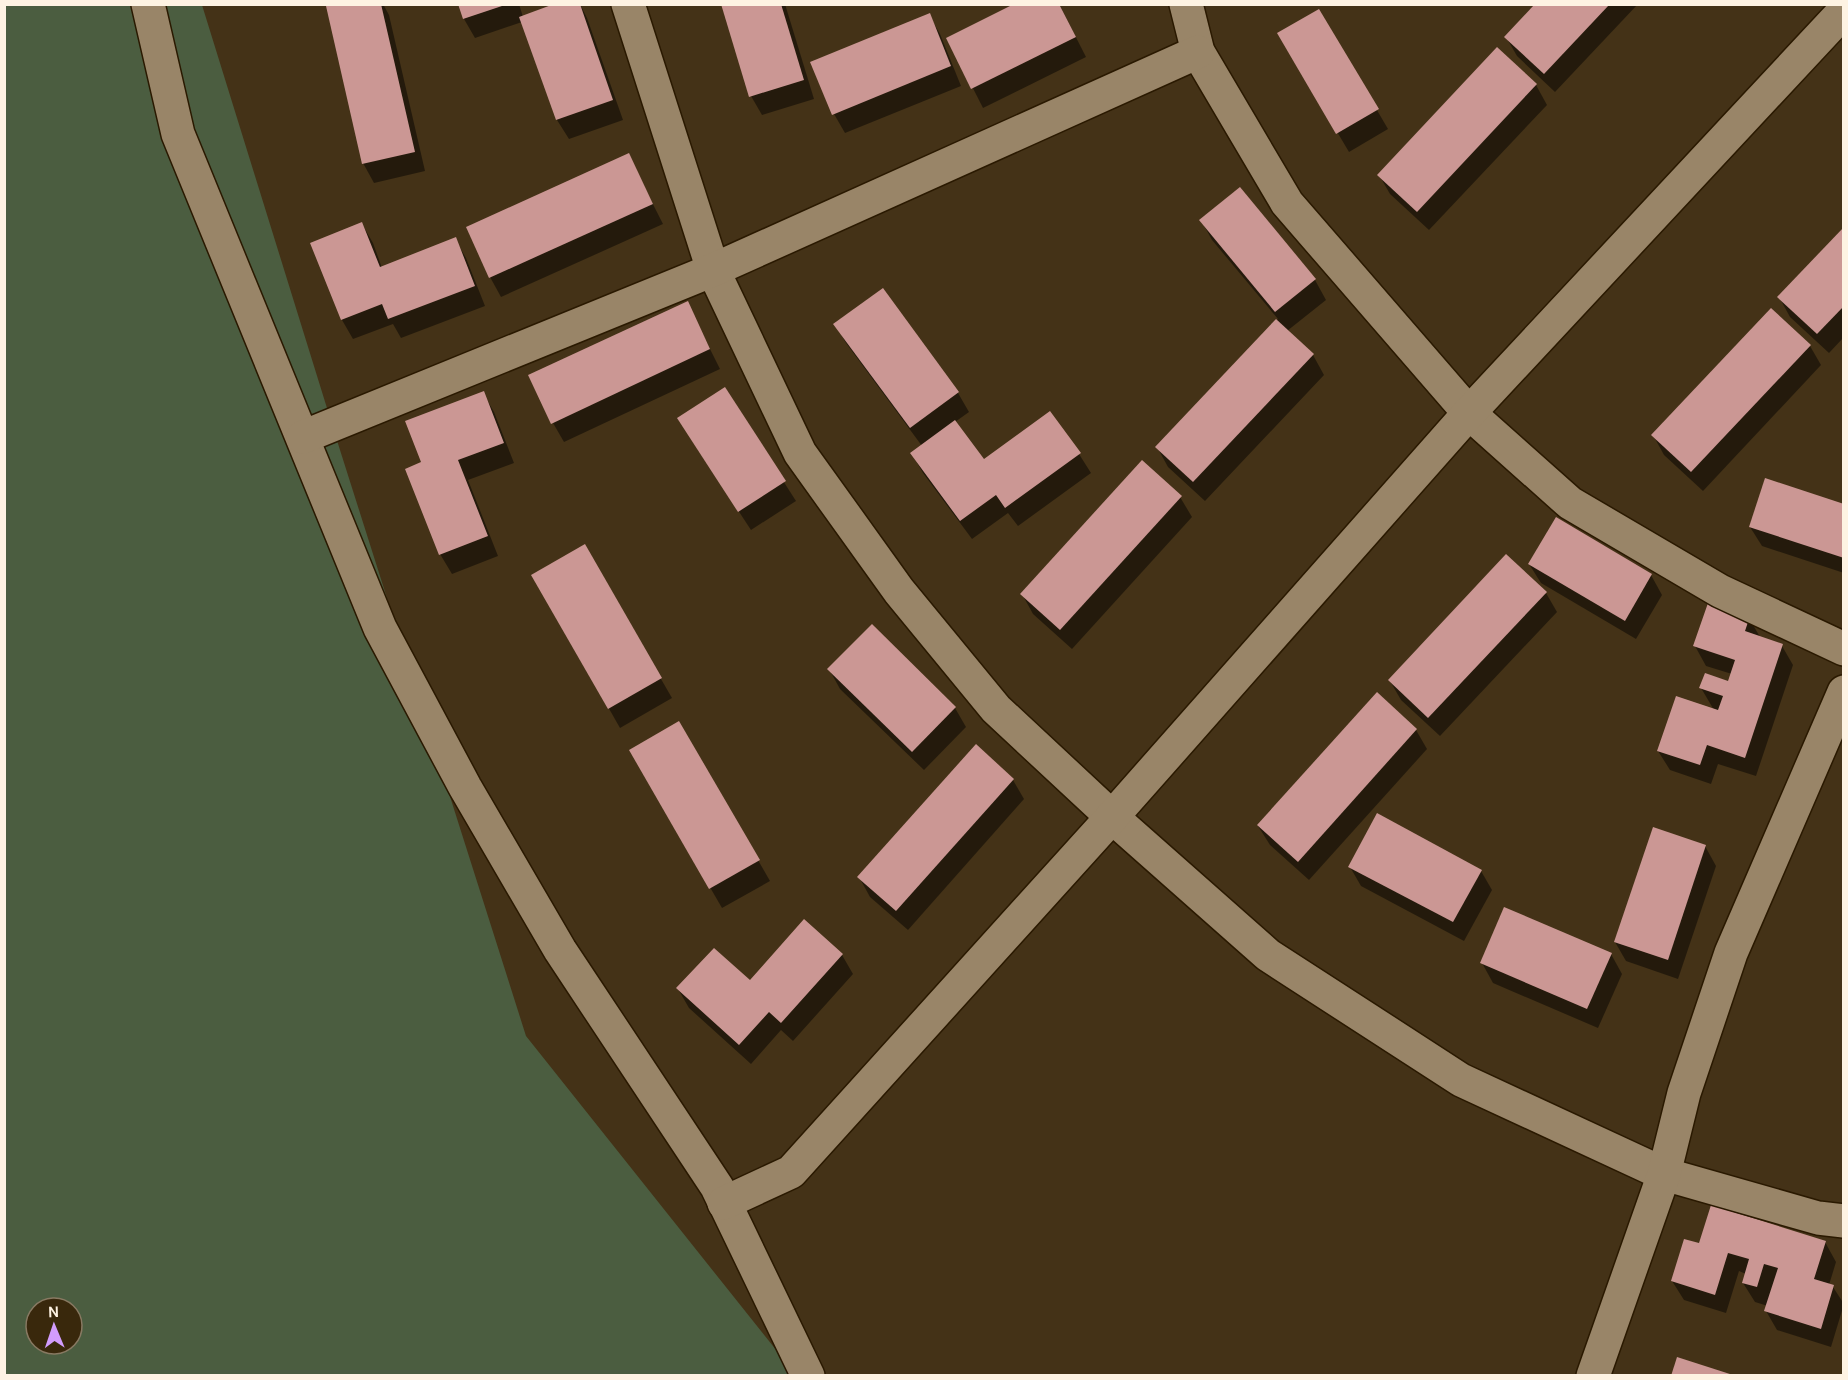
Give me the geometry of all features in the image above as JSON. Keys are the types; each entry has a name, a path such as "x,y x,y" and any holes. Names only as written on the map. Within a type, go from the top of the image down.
{"street":[{"path":"148,4 178,134 380,628 465,787 560,950 711,1178 808,1376"},
{"path":"628,4 713,270 800,453 899,591 996,709 1112,817 1268,955 1451,1074 1664,1174 1818,1218 1844,1221"},
{"path":"1186,4 1198,52 1287,203 1469,413 1570,503 1720,591 1844,649"},
{"path":"724,1203 791,1172 1112,817 1469,413 1844,11"},
{"path":"303,437 713,270 1198,52"},
{"path":"1593,1376 1664,1174 1683,1093 1731,953 1844,692"}],"green space":[{"path":"5,5 202,5 526,1036 796,1375 5,1376"}],"building":[{"path":"331,4 381,4 415,152 362,164 326,6"},
{"path":"458,4 504,4 505,5 463,19"},
{"path":"554,4 580,4 613,100 556,120 519,17"},
{"path":"721,4 781,4 804,80 749,97"},
{"path":"1014,4 1059,4 1076,37 971,89 946,38"},
{"path":"1534,5 1609,5 1544,74 1504,37"},
{"path":"1319,9 1379,109 1336,134 1277,33"},
{"path":"930,13 951,66 832,115 810,62"},
{"path":"1497,47 1537,84 1417,212 1377,175"},
{"path":"629,153 653,204 489,278 466,227"},
{"path":"1240,187 1316,279 1275,312 1199,220"},
{"path":"362,222 380,267 456,237 475,286 388,319 382,304 341,320 310,243"},
{"path":"1844,227 1844,306 1817,334 1777,297"},
{"path":"883,288 959,392 910,428 833,324"},
{"path":"688,301 710,349 551,424 528,375"},
{"path":"1771,308 1811,345 1691,472 1651,435"},
{"path":"1276,319 1314,354 1193,482 1155,447"},
{"path":"725,387 786,481 738,512 677,418"},
{"path":"484,391 504,443 458,460 488,536 439,555 405,469 421,462 405,421"},
{"path":"1050,411 1081,453 1005,508 996,495 960,521 910,453 955,420 984,459"},
{"path":"1142,460 1182,496 1060,630 1020,594"},
{"path":"1765,478 1844,504 1844,558 1749,527"},
{"path":"1556,517 1652,574 1625,621 1528,564"},
{"path":"585,544 662,678 608,709 531,575"},
{"path":"1506,554 1547,592 1428,718 1388,680"},
{"path":"1708,603 1750,616 1745,631 1783,644 1745,758 1707,745 1700,765 1657,751 1676,696 1718,710 1723,696 1699,688 1705,673 1728,681 1735,660 1693,646"},
{"path":"872,624 956,707 912,752 827,669"},
{"path":"1377,692 1417,729 1298,862 1257,825"},
{"path":"679,721 760,860 709,889 629,750"},
{"path":"976,744 1014,779 896,911 857,877"},
{"path":"1377,813 1482,870 1453,922 1348,867"},
{"path":"1653,827 1706,845 1668,960 1614,942"},
{"path":"1504,907 1612,953 1587,1009 1480,963"},
{"path":"804,919 843,954 781,1023 769,1012 739,1045 676,988 714,948 750,980"},
{"path":"1711,1205 1826,1241 1814,1279 1834,1285 1821,1329 1764,1311 1778,1268 1764,1264 1757,1287 1742,1283 1749,1259 1728,1253 1715,1295 1671,1281 1684,1239 1699,1243"},
{"path":"1677,1357 1733,1375 1733,1376 1671,1376"}]}
